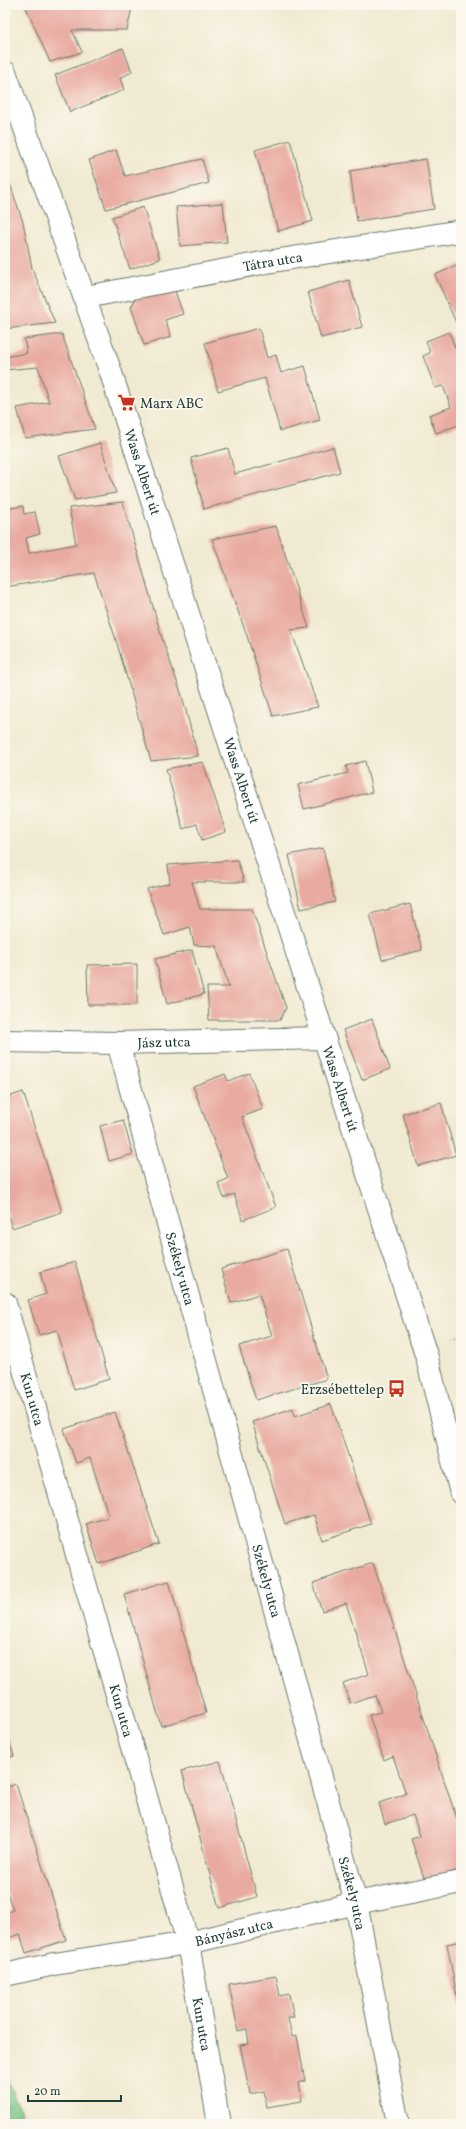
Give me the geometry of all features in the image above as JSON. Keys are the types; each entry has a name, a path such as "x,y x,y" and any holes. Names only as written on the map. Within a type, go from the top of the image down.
{"street":[{"name":"Wass Albert út","path":"5,72 86,298 427,1358 461,1494"},
{"name":"Tátra utca","path":"86,298 267,262 461,231"},
{"name":"Jász utca","path":"5,1041 118,1043 324,1038"},
{"name":"Székely utca","path":"118,1043 356,1903 398,2124"},
{"name":"Kun utca","path":"5,1302 188,1943 219,2124"},
{"name":"Bányász utca","path":"5,1975 54,1964 188,1943 356,1903 461,1882"}],"green space":[{"path":"5,2074 20,2110 23,2124 5,2124"}],"building":[{"path":"25,5 111,5 132,8 127,30 72,30 82,52 50,62"},
{"path":"123,48 132,72 120,78 124,90 70,112 55,75"},
{"path":"290,140 313,221 278,231 255,150"},
{"path":"116,150 125,176 202,159 209,183 106,209 89,160"},
{"path":"426,159 434,209 357,221 350,171"},
{"path":"5,169 23,222 32,268 55,323 5,329"},
{"path":"223,203 227,242 180,246 176,207"},
{"path":"143,207 160,259 130,269 112,217"},
{"path":"461,264 461,323 457,325 435,275"},
{"path":"349,280 362,327 321,338 308,292"},
{"path":"174,288 183,314 165,320 171,337 144,345 131,307 136,298"},
{"path":"259,328 267,358 276,355 281,373 305,366 320,420 280,431 265,378 218,391 205,343"},
{"path":"449,332 461,363 461,424 436,433 429,415 451,407 443,386 435,388 423,356 430,353 426,341"},
{"path":"62,334 95,429 25,438 17,408 49,402 38,367 5,370 5,357 27,353 24,339"},
{"path":"100,443 116,493 75,500 59,456"},
{"path":"333,447 340,472 204,509 191,458 228,448 235,474"},
{"path":"123,502 162,638 182,696 198,756 151,761 116,640 94,573 5,587 5,509 23,506 24,514 35,512 40,534 26,538 29,553 76,544 69,508"},
{"path":"276,526 309,628 291,630 318,707 273,716 247,636 212,539"},
{"path":"365,761 372,792 304,809 298,785 348,773 346,766"},
{"path":"203,762 226,832 202,840 197,824 183,829 166,769"},
{"path":"323,848 335,902 301,909 289,855"},
{"path":"237,860 244,882 192,882 200,909 252,909 286,1008 280,1020 209,1020 207,987 229,987 216,946 194,945 190,927 164,935 147,889 170,883 168,865"},
{"path":"410,904 422,950 382,960 370,914"},
{"path":"192,950 204,994 167,1004 155,959"},
{"path":"137,964 137,1005 88,1005 87,965"},
{"path":"372,1019 390,1069 362,1080 343,1030"},
{"path":"249,1073 263,1109 242,1117 276,1207 243,1220 234,1194 224,1198 218,1183 228,1179 193,1086 225,1074 228,1081"},
{"path":"23,1092 62,1212 12,1228 5,1206 5,1098"},
{"path":"441,1103 456,1155 418,1166 403,1114"},
{"path":"123,1120 133,1154 109,1161 100,1126"},
{"path":"287,1249 327,1379 256,1400 239,1346 272,1336 259,1294 231,1303 221,1269"},
{"path":"75,1262 109,1379 74,1390 57,1330 39,1335 28,1300 46,1294 40,1272"},
{"path":"331,1404 371,1524 322,1540 314,1515 285,1524 252,1422 293,1408 295,1416"},
{"path":"115,1412 159,1544 99,1564 86,1524 109,1517 90,1458 76,1463 64,1429"},
{"path":"373,1563 461,1832 461,1869 425,1881 411,1839 420,1836 413,1815 385,1824 379,1803 406,1794 393,1756 384,1760 369,1715 381,1712 375,1695 350,1703 343,1683 369,1674 346,1603 322,1611 313,1583"},
{"path":"169,1581 206,1713 161,1726 124,1594"},
{"path":"5,1729 14,1756 5,1759"},
{"path":"220,1761 257,1897 219,1908 182,1771"},
{"path":"16,1784 66,1940 26,1953 20,1934 5,1939 5,1913 13,1910 7,1893 5,1893 5,1788"},
{"path":"461,1941 461,2012 460,2012 447,1944"},
{"path":"276,1976 280,1996 289,1994 294,2018 288,2018 292,2037 297,2036 305,2081 299,2083 302,2101 267,2107 264,2091 250,2094 240,2045 249,2044 247,2029 238,2031 229,1984"}],"place":[{"name":"Marx ABC","path":"127,403"},
{"name":"Erzsébettelep","path":"397,1389"}]}
